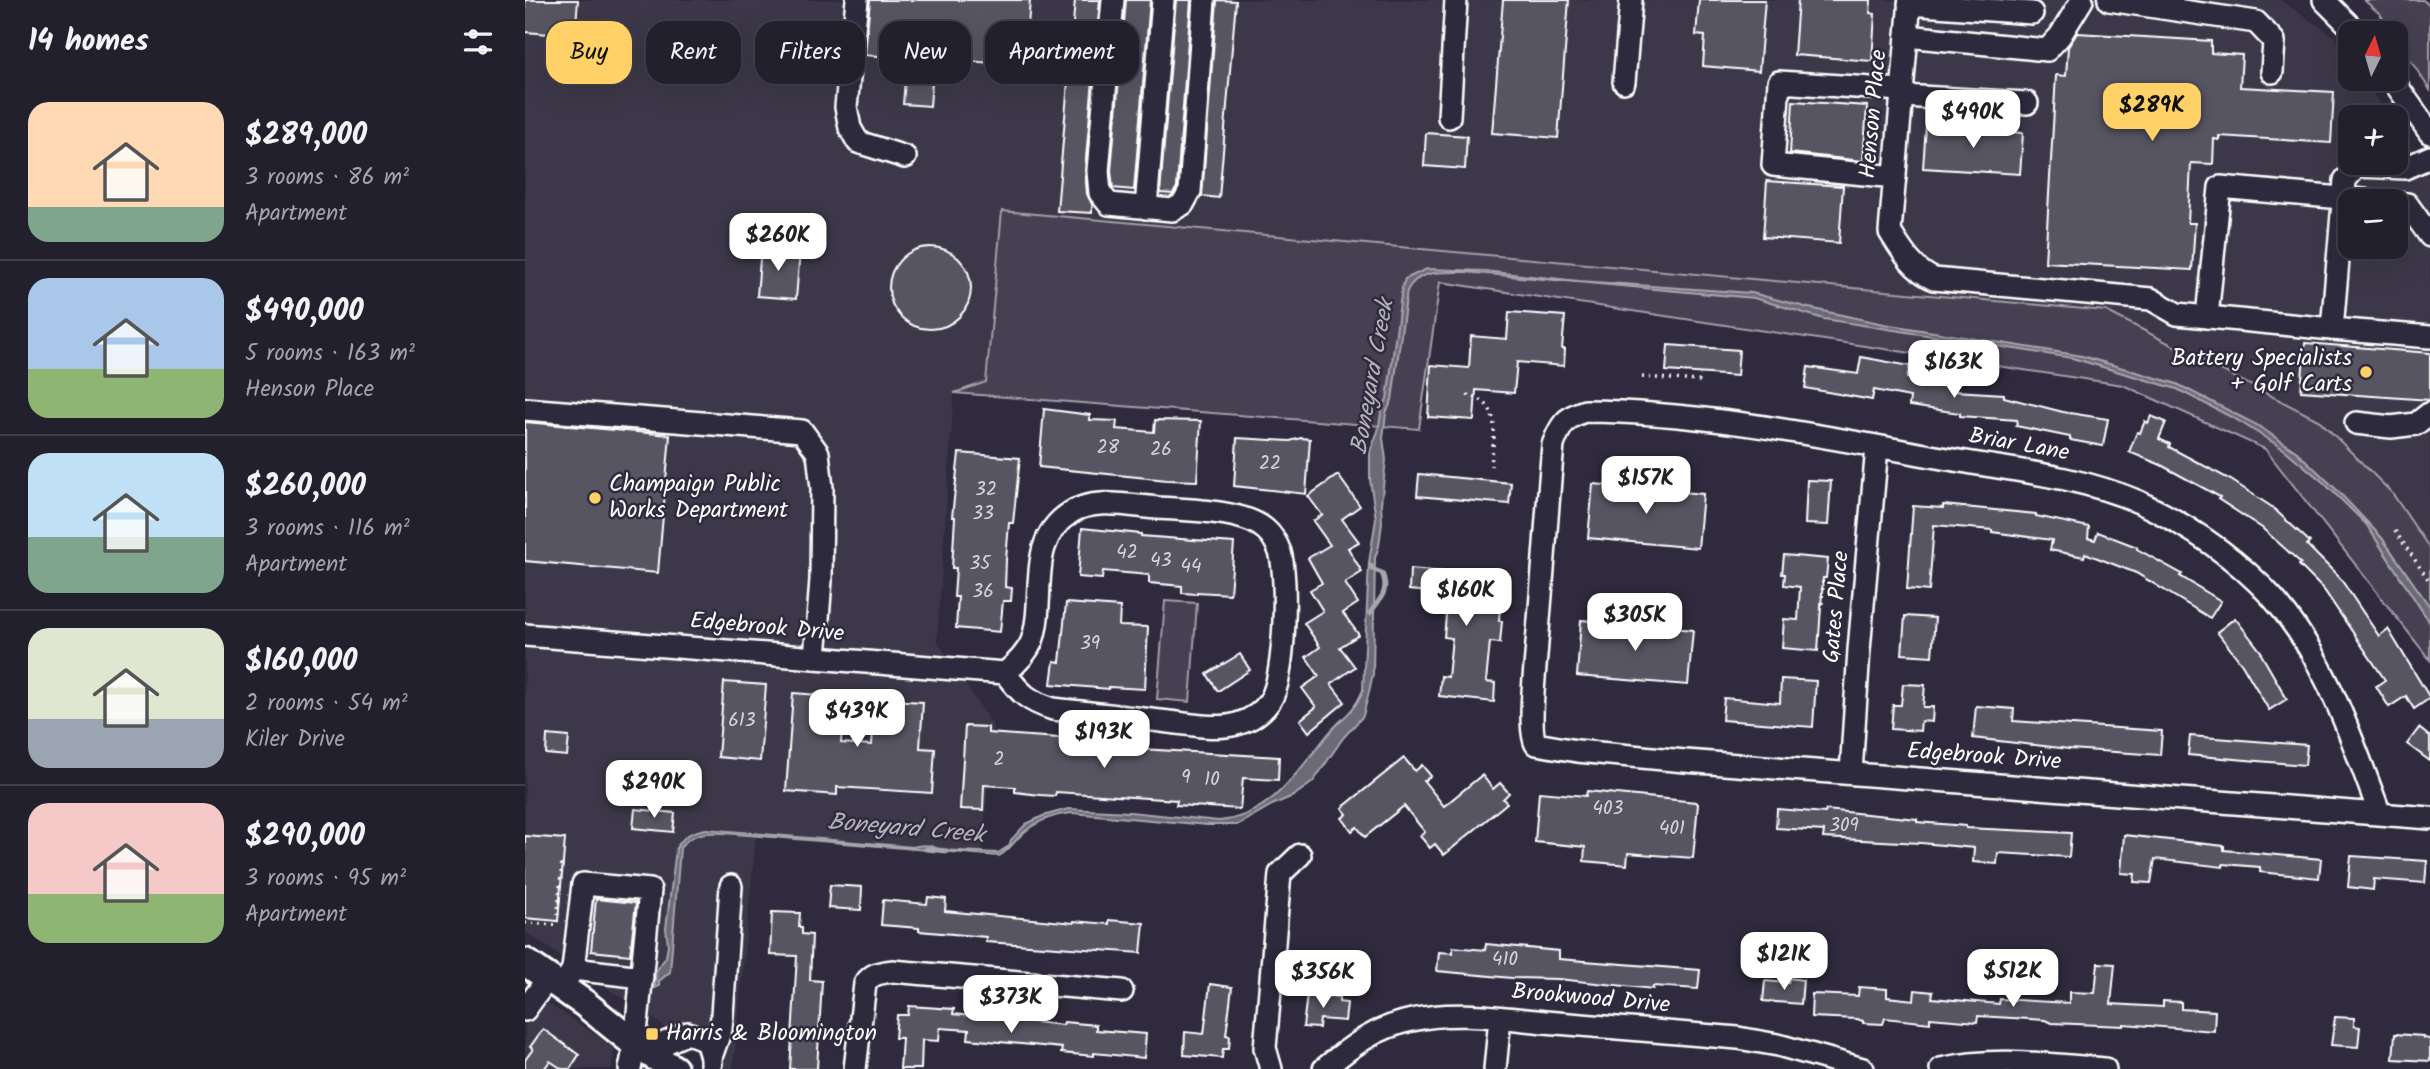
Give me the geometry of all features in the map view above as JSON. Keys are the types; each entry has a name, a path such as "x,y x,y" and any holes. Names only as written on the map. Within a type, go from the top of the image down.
{"main road":[{"path":"525,962 561,978 649,1060"}],"street":[{"path":"857,0 846,107 850,128 858,142 905,158"},
{"path":"1113,0 1098,171 1100,193 1109,204 1172,210 1183,204 1190,191 1204,0"},
{"path":"1146,208 1163,0"},
{"path":"1449,117 1456,0"},
{"path":"1624,82 1631,0"},
{"path":"1907,36 2047,50 2060,36 2082,0"},
{"path":"2109,0 2256,22 2274,41 2272,72"},
{"path":"2324,0 2345,21"},
{"path":"1910,2 2032,13"},
{"name":"Henson Place","path":"1910,2 1890,232 1907,258 1922,274 1934,279 2151,299 2177,314 2207,317"},
{"path":"1895,177 1773,165 1779,82 2027,103"},
{"path":"2400,91 2430,133"},
{"path":"2344,189 2345,180 2357,166 2405,168 2430,157"},
{"path":"2338,199 2220,187 2207,317 2430,337"},
{"path":"2408,205 2430,236"},
{"path":"2332,329 2338,258"},
{"path":"525,409 802,431 818,453 822,488 821,580 815,658"},
{"name":"Briar Lane","path":"1535,743 1532,728 1535,674 1553,444 1559,427 1570,416 1585,411 1714,421 2064,480 2137,502 2205,540 2249,575 2271,597 2297,630 2330,685 2346,720 2380,814"},
{"path":"2356,424 2391,427 2416,424 2430,413"},
{"name":"Gates Place","path":"1851,773 1877,447"},
{"path":"1112,504 1203,511 1247,519 1265,529 1274,539 1280,553 1283,575 1284,614 1279,675 1272,697 1251,719 1222,726 1052,709 1033,703 1005,673 1027,651 1032,641 1042,551 1052,530 1070,513 1080,508 1112,504"},
{"name":"Edgebrook Drive","path":"525,635 1005,673"},
{"name":"Edgebrook Drive","path":"1535,743 1577,751 2430,818"},
{"path":"1271,1069 1265,1048 1280,874 1300,855"},
{"path":"525,1010 561,978 583,884 650,890 642,977 649,1060"},
{"path":"711,1063 721,1029 731,886"},
{"path":"855,1069 865,984 869,977 876,973 892,971 1122,991"},
{"path":"561,978 642,977"},
{"name":"Brookwood Drive","path":"1325,1069 1357,1042 1394,1025 1441,1016 1500,1018 1738,1038 1778,1045 1863,1069"},
{"path":"1495,1069 1500,1018"},
{"path":"649,1060 665,1043 688,1033 706,1040 711,1063"},
{"path":"1941,1069 1985,1063 2024,1063 2105,1069"}],"path":[{"path":"1642,376 1699,381 1700,375"},
{"path":"1467,396 1484,401 1492,409 1494,433 1491,466"},
{"path":"2395,531 2430,582"},
{"path":"1822,604 1823,580"},
{"path":"525,923 557,925 562,861"}],"shaded area":[{"path":"525,0 2280,0 2338,42 2338,91 2371,91 2381,105 2338,105 2338,175 2408,175 2408,146 2430,179 2430,549 2392,493 2106,311 1002,211 986,383 954,393 937,640 993,726 982,854 756,835 733,1069 727,1069 525,932"},
{"path":"2364,0 2423,0 2430,6 2430,90 2408,56 2408,21 2385,21"},
{"path":"1002,211 2106,311 2320,421 2392,493 2430,549 2430,660 2265,449 2123,385 1440,282 1419,429 954,393 986,382"},
{"path":"1427,269 1483,271 1579,281 1752,293 1884,324 2082,356 2177,384 2257,425 2297,452 2382,538 2430,607 2430,623 2366,524 2323,482 2285,450 2237,420 2177,389 2072,358 1824,319 1754,298 1465,272 1432,273 1417,279 1407,291 1392,400 1386,413 1382,523 1375,558 1373,674 1368,696 1363,716 1343,738 1313,782 1293,796 1237,825 1207,825 1072,813 1057,815 1031,827 999,856 724,833 700,834 689,839 680,848 670,972 655,988 656,971 666,957 668,945 666,928 676,849 685,837 696,831 706,829 998,853 1009,846 1026,824 1068,809 1219,821 1254,810 1283,788 1353,708 1363,690 1369,562 1376,519 1370,480 1370,452 1387,399 1402,288 1405,279"},
{"path":"1165,601 1197,603 1190,702 1157,699"},
{"path":"525,988 614,1047 612,1069 525,1069"}],"building":[{"path":"525,0 578,0 576,21 546,21 546,34 525,32"},
{"path":"870,0 1030,0 1028,21 985,21 985,62 971,61 971,21 879,21 879,56 865,55"},
{"path":"1075,0 1100,0 1098,21 1073,21"},
{"path":"1126,0 1150,0 1134,190 1113,188 1111,171 1119,84 1139,84 1139,21 1124,21"},
{"path":"1176,0 1191,0 1177,187 1173,194 1160,193"},
{"path":"1217,0 1236,1 1219,198 1202,196"},
{"path":"1503,0 1569,0 1558,138 1492,133"},
{"path":"1699,0 1765,0 1759,71 1703,66 1705,36 1696,35"},
{"path":"1798,0 1871,0 1870,13 1875,14 1872,61 1794,55"},
{"path":"2077,33 2211,41 2211,53 2242,55 2240,87 2334,92 2331,143 2219,136 2219,140 2214,139 2213,164 2191,163 2188,223 2195,223 2192,270 2045,262 2056,75 2066,76 2068,47"},
{"path":"905,84 932,84 930,106 903,104"},
{"path":"1068,84 1093,84 1085,170 1092,213 1057,211"},
{"path":"1793,101 1867,106 1863,161 1790,153"},
{"path":"1926,126 2023,133 2020,174 1923,168"},
{"path":"1426,133 1467,136 1465,169 1424,166"},
{"path":"1767,181 1843,186 1839,243 1763,237"},
{"path":"761,247 800,251 796,299 757,296"},
{"path":"930,247 946,250 959,259 968,272 971,288 968,304 959,317 946,326 930,329 914,326 901,317 892,304 889,288 892,272 901,259 914,250"},
{"path":"1509,312 1565,316 1562,349 1565,349 1564,366 1517,362 1514,393 1476,390 1474,420 1428,417 1431,365 1469,368 1471,336 1507,339"},
{"name":"Battery Specialists + Golf Carts","path":"2305,343 2430,353 2430,400 2301,391"},
{"path":"1668,345 1739,350 1737,376 1666,371"},
{"path":"1861,357 1910,366 1907,378 1956,384 1955,391 2004,394 2004,397 2063,412 2108,419 2103,446 2016,426 2017,420 1960,416 1960,413 1909,406 1910,397 1874,390 1872,400 1805,388 1808,367 1858,374"},
{"path":"1044,409 1090,415 1090,420 1117,421 1116,429 1154,432 1155,420 1201,421 1197,481 1039,467"},
{"path":"2151,416 2166,422 2159,439 2170,444 2169,447 2231,480 2272,507 2310,542 2307,545 2340,578 2379,636 2388,629 2430,698 2414,709 2406,696 2389,707 2376,686 2385,680 2324,590 2299,565 2301,563 2262,528 2218,499 2220,497 2161,465 2129,452 2137,432 2140,433 2145,421 2148,423"},
{"name":"Champaign Public Works Department","path":"525,422 670,435 658,573 525,561"},
{"path":"1237,438 1290,441 1310,439 1306,494 1234,486"},
{"path":"959,453 1020,458 1006,560 1005,587 1012,588 1011,601 1003,601 1000,632 956,628 958,597 954,597 956,568 952,568 955,517 952,517"},
{"path":"1419,474 1511,483 1509,504 1417,496"},
{"path":"1338,475 1360,506 1342,519 1359,542 1348,548 1362,572 1345,583 1358,603 1343,613 1359,635 1340,647 1355,667 1331,684 1345,702 1309,732 1300,720 1316,707 1302,688 1319,676 1306,657 1320,647 1304,623 1323,611 1310,590 1322,583 1308,558 1330,545 1313,521 1322,515 1308,496"},
{"path":"1807,480 1831,481 1828,525 1805,524"},
{"path":"1593,484 1703,494 1698,548 1588,538"},
{"path":"1943,505 2036,514 2089,527 2088,538 2095,540 2098,532 2137,547 2221,601 2210,618 2136,573 2085,553 2084,557 2050,550 2052,540 1992,530 1934,525 1929,591 1907,589 1913,506 1943,508"},
{"path":"1082,528 1141,536 1234,543 1230,594 1182,593 1182,586 1149,583 1149,575 1103,571 1102,579 1078,577"},
{"path":"1784,555 1828,559 1826,578 1823,578 1818,651 1782,648 1784,619 1798,620 1800,587 1784,585"},
{"path":"1410,569 1502,577 1500,643 1490,642 1486,682 1495,683 1494,702 1439,696 1441,676 1448,677 1452,638 1444,637 1448,594 1409,590"},
{"path":"1066,603 1120,607 1119,626 1148,627 1145,689 1051,684 1054,661 1060,662"},
{"path":"1905,616 1935,618 1932,656 1902,654"},
{"path":"2235,618 2262,653 2287,699 2269,710 2242,664 2217,632"},
{"path":"1581,620 1693,630 1688,685 1577,676"},
{"path":"1240,654 1250,670 1218,691 1207,674"},
{"path":"1781,679 1816,681 1813,727 1722,720 1724,698 1780,703"},
{"path":"724,682 766,685 760,761 718,757"},
{"path":"1903,684 1925,685 1923,707 1933,707 1932,722 1921,721 1920,731 1891,729 1893,705 1901,705"},
{"path":"793,693 844,697 841,743 872,745 875,699 923,702 920,748 935,749 932,793 837,787 837,795 786,791"},
{"path":"1976,706 2014,709 2013,721 2162,731 2160,755 2069,749 1973,738"},
{"path":"965,726 988,727 988,733 1140,745 1140,749 1279,757 1278,780 1243,778 1240,809 1176,805 1177,800 1056,792 1055,796 1040,795 1015,792 1015,787 984,785 983,810 960,809"},
{"path":"2419,728 2430,737 2430,761 2407,744"},
{"path":"547,735 569,737 567,756 546,754"},
{"path":"2190,736 2307,745 2305,765 2188,755"},
{"path":"1404,758 1415,771 1422,765 1431,776 1424,781 1444,806 1482,775 1493,789 1500,783 1509,793 1503,799 1507,803 1444,855 1435,844 1430,848 1420,836 1425,832 1404,806 1365,837 1357,827 1352,831 1342,818 1347,814 1342,808"},
{"path":"1587,791 1696,802 1698,804 1693,858 1628,853 1627,865 1584,861 1585,847 1535,842 1539,792 1586,796"},
{"path":"635,809 675,813 673,832 633,828"},
{"path":"1777,809 1825,813 1826,810 1917,819 1917,822 1966,828 2071,833 2069,857 1998,853 1997,864 1973,862 1974,848 1823,838 1824,831 1776,828"},
{"path":"2124,835 2224,846 2224,850 2321,859 2319,878 2260,872 2260,867 2223,864 2223,867 2155,859 2151,883 2134,882 2135,874 2121,873"},
{"path":"525,836 565,839 558,921 525,918"},
{"path":"2351,856 2427,861 2425,883 2374,879 2373,890 2348,887"},
{"path":"830,885 862,887 861,910 828,908"},
{"path":"928,897 946,899 945,911 1074,923 1109,924 1109,920 1144,923 1141,953 986,942 986,937 881,925 883,900 927,904"},
{"path":"596,899 636,903 630,955 591,951"},
{"path":"772,912 800,913 799,927 802,927 802,934 812,935 810,980 822,981 817,1069 790,1069 797,956 770,955"},
{"path":"1486,944 1559,951 1559,959 1700,970 1698,989 1653,986 1653,989 1437,971 1439,952 1453,953 1453,947 1485,950"},
{"path":"2098,963 2115,964 2111,1004 2163,1007 2163,1001 2181,1002 2181,1009 2215,1011 2214,1031 2124,1024 2051,1023 2045,1020 1978,1016 1977,1022 1930,1018 1930,1023 1885,1018 1883,1024 1863,1023 1857,1019 1811,1017 1812,994 1858,996 1859,987 1887,989 1887,997 1914,1000 1915,990 1933,992 1932,998 1999,1004 2000,999 2069,1003 2069,992 2095,993"},
{"path":"1789,978 1803,980 1801,1004 1763,1001 1765,981 1788,983"},
{"path":"1210,984 1232,987 1226,1035 1230,1036 1229,1049 1223,1049 1222,1058 1184,1055 1185,1032 1204,1034"},
{"path":"1307,994 1339,997 1339,1002 1347,1003 1345,1021 1320,1019 1319,1028 1303,1027"},
{"path":"909,1006 954,1009 953,1014 1063,1025 1064,1022 1096,1025 1096,1030 1146,1034 1144,1058 1061,1053 1062,1048 968,1039 969,1030 940,1028 939,1041 922,1040 921,1069 900,1069 902,1038 895,1038 897,1015 908,1015"},
{"path":"2335,1017 2354,1018 2354,1026 2360,1027 2358,1047 2331,1045"},
{"path":"543,1029 579,1055 570,1069 562,1069 550,1061 544,1069 525,1069 525,1060 533,1049 530,1047"},
{"path":"2395,1034 2430,1039 2430,1061 2393,1059"}],"waterway":[{"name":"Boneyard Creek","path":"1370,613 1383,594 1385,585 1382,573 1371,566"},
{"name":"Boneyard Creek","path":"926,849 947,851"}],"place":[{"name":"Battery Specialists + Golf Carts","path":"2366,372"},
{"name":"Champaign Public Works Department","path":"595,498"},
{"name":"Harris & Bloomington","path":"652,1034"}]}
